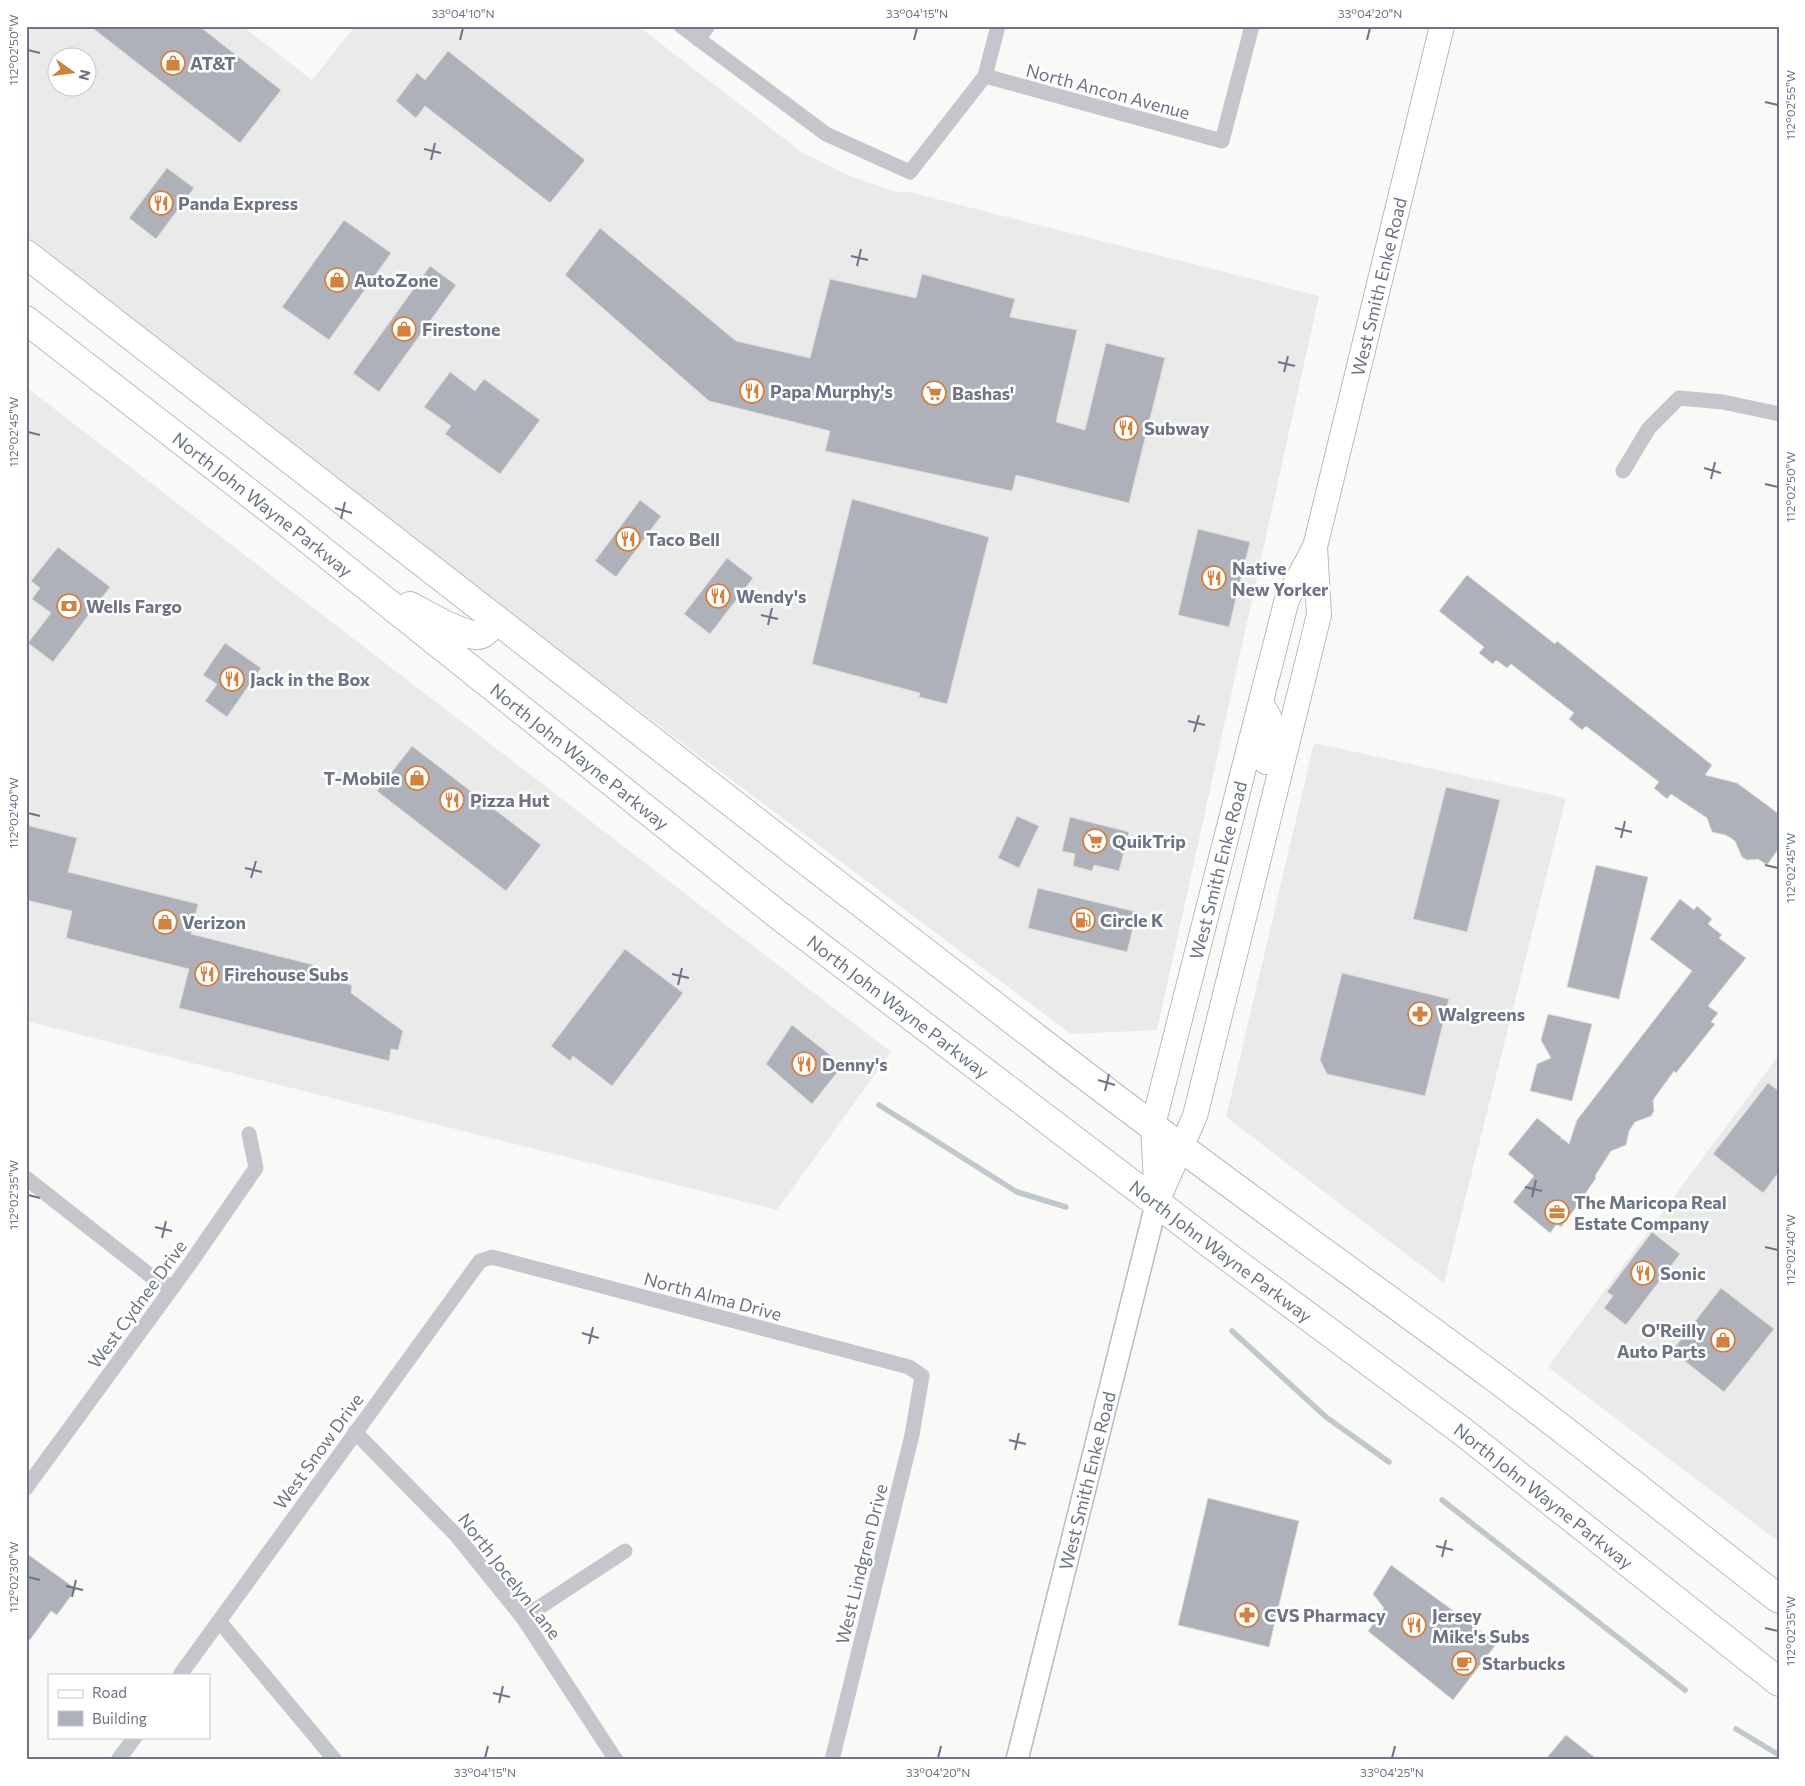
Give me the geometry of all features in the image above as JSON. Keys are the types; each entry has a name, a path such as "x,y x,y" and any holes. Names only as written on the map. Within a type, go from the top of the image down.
{"highway":[{"path":"26,254 407,547 496,620 1038,1040 1398,1309 1492,1376 1779,1599"},
{"name":"North John Wayne Parkway","path":"26,320 366,585 770,908 1462,1431 1779,1682"},
{"path":"366,585 468,634 482,634 496,620"}],"main road":[{"name":"West Smith Enke Road","path":"1156,1201 1153,1125 1287,599 1315,547 1442,26"},
{"name":"West Smith Enke Road","path":"1156,1201 1195,1116 1319,615 1315,547"},
{"path":"1259,858 1250,830 1273,728 1272,718 1261,704"}],"street":[{"path":"681,26 826,134 910,172 985,76 998,26"},
{"path":"698,39 708,26"},
{"name":"North Ancon Avenue","path":"985,76 1222,141 1252,26"},
{"path":"1623,472 1649,428 1680,398 1723,402 1779,414"},
{"name":"West Cydnee Drive","path":"26,1488 173,1287 256,1168 249,1134"},
{"path":"26,1178 156,1280 173,1287"},
{"name":"West Smith Enke Road","path":"1017,1760 1156,1201"},
{"name":"North Alma Drive","path":"492,1257 909,1367 922,1376"},
{"name":"West Snow Drive","path":"181,1674 480,1261 492,1257"},
{"name":"West Lindgren Drive","path":"832,1760 912,1435 922,1376"},
{"name":"North Jocelyn Lane","path":"355,1432 456,1535 523,1618 616,1760"},
{"path":"523,1618 625,1551"},
{"path":"219,1620 335,1760"},
{"path":"118,1760 134,1738"}],"shaded area":[{"path":"26,26 242,26 312,80 355,26 638,26 803,153 850,176 896,192 909,192 1319,296 1157,1030 1071,1034 26,252"},
{"path":"26,387 891,1052 777,1210 26,1021"},
{"path":"1314,743 1566,798 1444,1283 1226,1117"},
{"path":"1779,1055 1779,1542 1548,1367"}],"building":[{"path":"90,26 199,26 281,90 240,143"},
{"path":"448,51 585,160 550,203 425,106 416,118 396,101 417,73 425,80"},
{"name":"Panda Express","path":"167,168 194,188 156,239 129,218"},
{"name":"AutoZone","path":"344,220 391,253 329,340 282,307"},
{"path":"600,228 736,341 810,358 830,279 916,298 922,274 1015,299 1010,317 1077,330 1056,422 1085,430 1106,343 1165,358 1129,503 1016,475 1012,491 825,451 830,431 709,401 565,275"},
{"name":"Firestone","path":"430,266 456,285 379,392 353,373"},
{"path":"450,372 475,391 484,379 540,420 500,474 445,434 451,426 424,407"},
{"path":"852,499 989,537 947,704 919,697 920,693 812,664"},
{"name":"Taco Bell","path":"640,500 661,516 616,577 595,561"},
{"name":"Native New Yorker","path":"1198,529 1250,542 1229,627 1178,615"},
{"name":"Wells Fargo","path":"58,547 110,587 53,662 28,643 51,613 32,599 40,588 31,581"},
{"name":"Wendy's","path":"727,558 753,578 710,634 684,614"},
{"path":"1467,575 1555,644 1557,641 1712,765 1705,775 1737,783 1779,814 1779,848 1767,865 1758,859 1747,860 1742,857 1735,841 1726,835 1712,832 1707,818 1671,794 1667,799 1654,788 1659,782 1586,726 1582,730 1569,719 1574,713 1511,664 1507,668 1496,660 1493,664 1479,653 1484,647 1439,611"},
{"name":"Jack in the Box","path":"225,643 261,668 227,717 205,701 217,684 203,675"},
{"path":"412,746 541,845 506,891 377,791"},
{"path":"1446,787 1500,800 1467,932 1413,919"},
{"path":"1017,816 1039,826 1019,868 998,858"},
{"name":"QuikTrip","path":"1070,817 1129,832 1119,871 1094,865 1092,871 1073,866 1075,854 1062,851"},
{"path":"26,825 77,838 68,872 198,904 191,934 314,965 311,975 352,985 351,993 403,1031 398,1050 391,1049 389,1061 179,1008 189,969 66,938 72,911 26,900"},
{"path":"1596,865 1648,877 1619,999 1567,987"},
{"name":"Circle K","path":"1038,888 1137,912 1127,952 1028,928"},
{"path":"1680,899 1694,910 1697,906 1712,919 1708,924 1722,935 1719,938 1746,958 1708,1006 1718,1013 1711,1022 1715,1024 1676,1073 1674,1071 1653,1100 1654,1111 1651,1116 1635,1122 1629,1131 1626,1145 1611,1151 1595,1176 1596,1178 1574,1210 1561,1227 1557,1224 1550,1233 1513,1202 1534,1176 1508,1154 1537,1118 1562,1138 1561,1140 1563,1139 1569,1144 1577,1120 1692,971 1650,939"},
{"path":"625,949 683,993 612,1086 573,1056 570,1061 551,1046"},
{"name":"Walgreens","path":"1342,973 1449,999 1425,1096 1327,1074 1320,1060"},
{"path":"1548,1014 1592,1024 1572,1101 1530,1091 1537,1064 1551,1058 1541,1040"},
{"name":"Denny's","path":"792,1025 843,1065 812,1104 766,1064"},
{"path":"1768,1083 1779,1091 1779,1172 1763,1193 1713,1154"},
{"name":"Sonic","path":"1652,1232 1680,1254 1626,1325 1604,1308 1613,1296 1607,1292"},
{"name":"O'Reilly Auto Parts","path":"1721,1288 1774,1329 1724,1392 1672,1351"},
{"name":"CVS Pharmacy","path":"1208,1498 1299,1521 1269,1647 1178,1625"},
{"path":"26,1553 76,1589 57,1615 51,1611 26,1645"},
{"path":"1391,1565 1497,1643 1453,1700 1368,1631 1384,1608 1373,1594"},
{"path":"1566,1735 1598,1760 1545,1760"}],"waterway":[{"path":"879,1105 1017,1192 1066,1207"},
{"path":"1232,1331 1326,1417 1389,1462"},
{"path":"1442,1500 1685,1690"},
{"path":"1736,1729 1779,1755"}],"place":[{"name":"AT&T","path":"173,63"},
{"name":"Panda Express","path":"161,203"},
{"name":"AutoZone","path":"337,280"},
{"name":"Firestone","path":"404,329"},
{"name":"Papa Murphy's","path":"752,391"},
{"name":"Bashas'","path":"934,393"},
{"name":"Subway","path":"1126,428"},
{"name":"Taco Bell","path":"628,539"},
{"name":"Native New Yorker","path":"1214,578"},
{"name":"Wendy's","path":"718,596"},
{"name":"Wells Fargo","path":"69,606"},
{"name":"Jack in the Box","path":"232,679"},
{"name":"T-Mobile","path":"417,778"},
{"name":"Pizza Hut","path":"452,800"},
{"name":"QuikTrip","path":"1095,841"},
{"name":"Circle K","path":"1083,920"},
{"name":"Verizon","path":"165,922"},
{"name":"Firehouse Subs","path":"207,974"},
{"name":"Walgreens","path":"1420,1014"},
{"name":"Denny's","path":"804,1064"},
{"name":"The Maricopa Real Estate Company","path":"1557,1212"},
{"name":"Sonic","path":"1643,1273"},
{"name":"O'Reilly Auto Parts","path":"1723,1340"},
{"name":"CVS Pharmacy","path":"1247,1615"},
{"name":"Jersey Mike's Subs","path":"1414,1625"},
{"name":"Starbucks","path":"1464,1663"}]}
